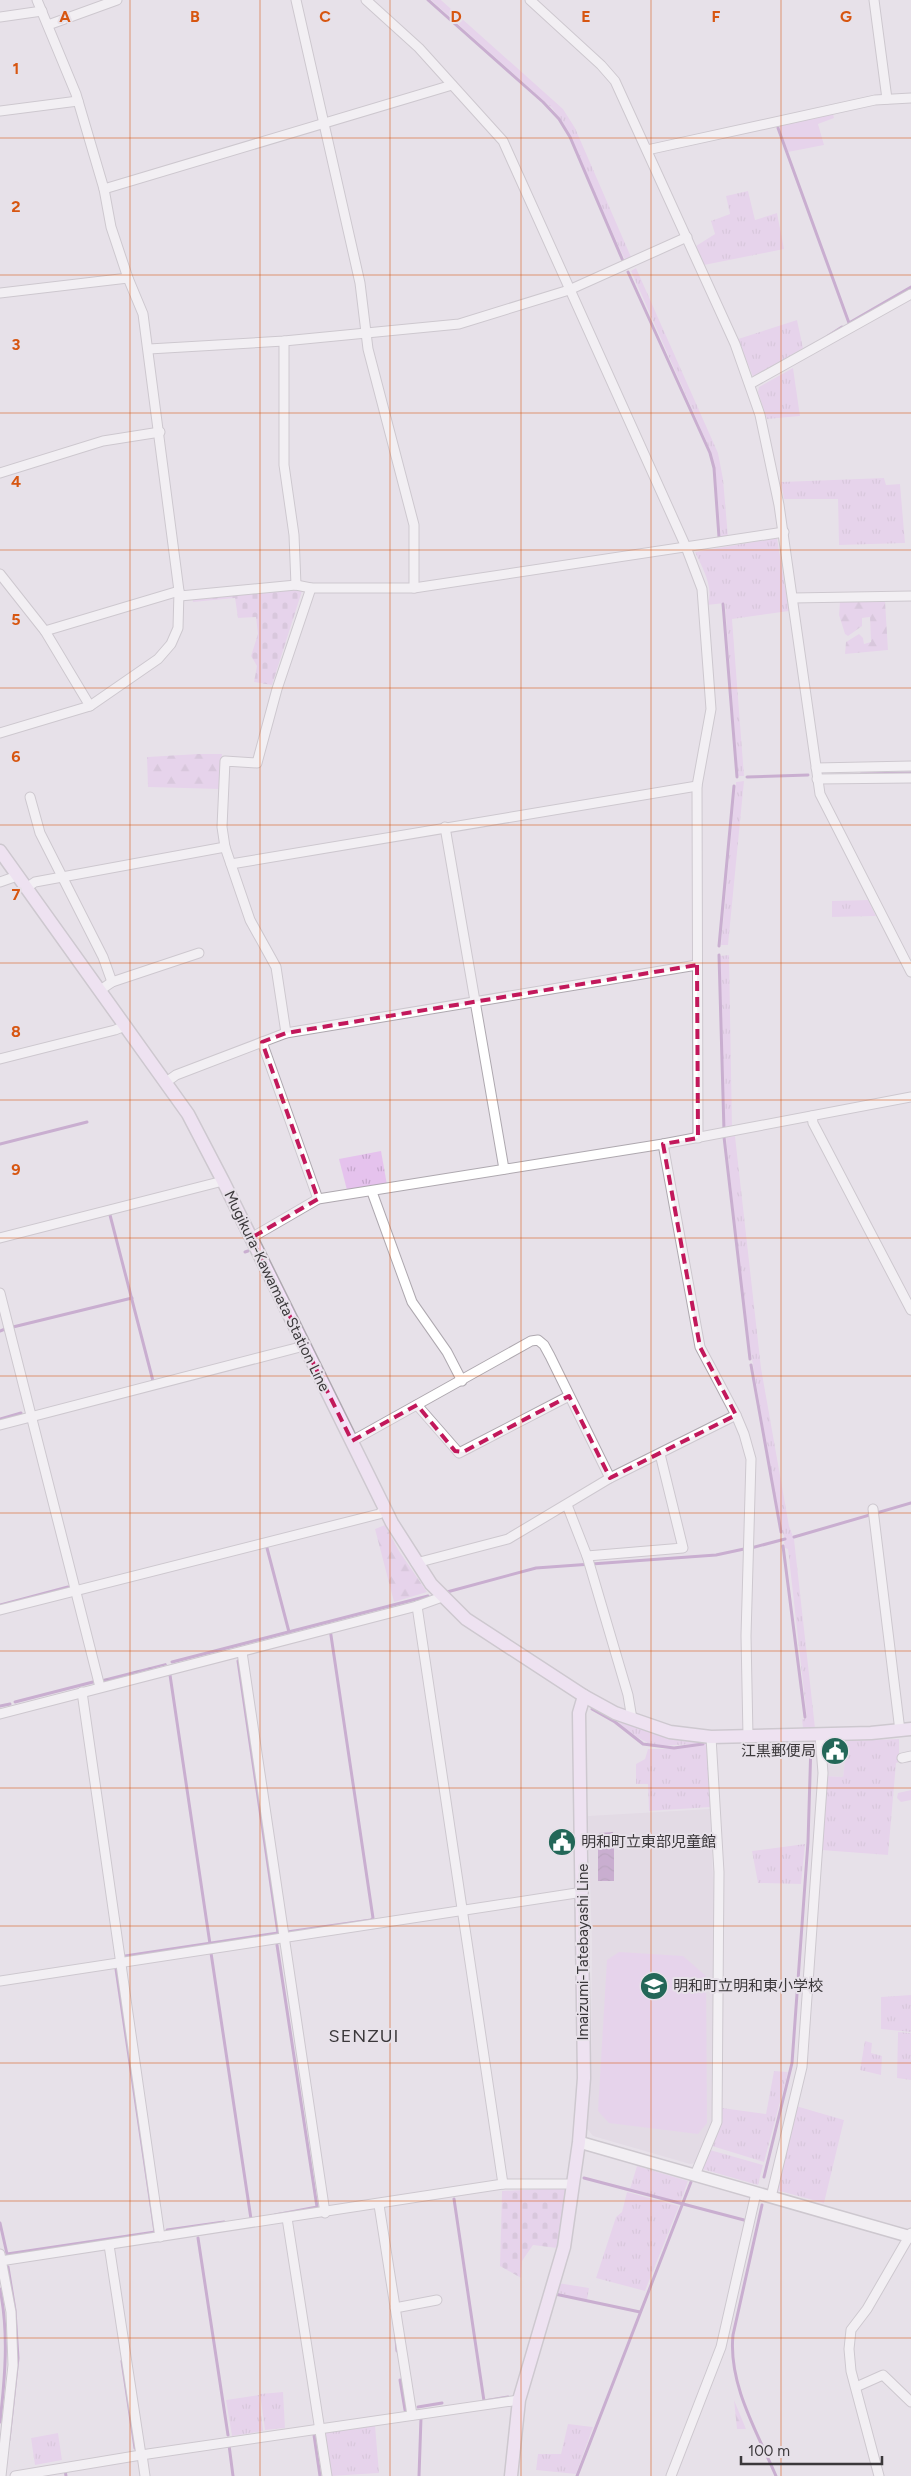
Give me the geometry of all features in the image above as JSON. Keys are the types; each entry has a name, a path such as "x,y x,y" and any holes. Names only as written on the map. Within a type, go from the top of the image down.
{"main road":[{"name":"Mugikura-Kawamata Station Line","path":"0,851 188,1114 224,1182 385,1510 416,1563 442,1597 482,1631 584,1696"},
{"path":"584,1696 632,1719 670,1732 711,1737 906,1730"},
{"name":"Imaizumi-Tatebayashi Line","path":"511,2476 520,2400 564,2247 579,2142 584,2078 583,1892 579,1713 584,1696"}],"street":[{"path":"0,733 90,706 158,659 171,644 178,628 180,593 143,314 128,278 111,227 104,188 78,101 37,0"},
{"path":"48,25 117,0"},
{"path":"296,0 360,283 366,333 414,525 414,588"},
{"path":"366,0 419,48 503,141 686,547 702,590 711,710 697,786 698,1138"},
{"path":"531,0 609,73 615,81 750,384 765,435 784,532 817,779 824,804 911,972"},
{"path":"874,0 887,99"},
{"path":"0,17 42,10"},
{"path":"104,188 452,85"},
{"path":"647,150 887,99 911,98"},
{"path":"0,111 78,101"},
{"path":"149,349 284,341 459,324 569,290 686,237"},
{"path":"0,293 128,278"},
{"path":"750,384 911,294"},
{"path":"284,341 284,465 294,535 296,585"},
{"path":"0,473 103,441 160,432"},
{"path":"45,631 180,593 296,585 311,588 414,588 784,532"},
{"path":"0,574 45,631 90,706"},
{"path":"286,1033 276,967 250,920 225,847 222,827 225,761 257,763 277,689 311,588"},
{"path":"793,598 911,596"},
{"path":"816,768 911,766"},
{"path":"817,779 911,778"},
{"path":"231,864 697,786"},
{"path":"30,798 40,833 103,956 112,982"},
{"path":"445,827 504,1169"},
{"path":"26,888 35,882 225,847"},
{"path":"0,882 17,876"},
{"path":"100,991 112,982 199,953"},
{"path":"165,1082 286,1033 697,965"},
{"path":"0,1059 125,1026"},
{"path":"262,1042 318,1199"},
{"path":"251,1238 318,1199 372,1192 698,1138 911,1097"},
{"path":"812,1116 813,1123 911,1310"},
{"path":"663,1144 700,1347 744,1434 751,1471 746,1636 748,1736"},
{"path":"0,1238 224,1182"},
{"path":"372,1192 412,1302 448,1352 462,1381"},
{"path":"0,1294 74,1591 100,1687"},
{"path":"352,1441 531,1341 538,1340 544,1345 550,1356 610,1478"},
{"path":"0,1425 304,1346"},
{"path":"418,1405 455,1451 459,1453 570,1396"},
{"path":"416,1563 508,1539 610,1478 736,1415"},
{"path":"587,1556 683,1548 660,1454"},
{"path":"567,1505 587,1556 628,1695 632,1719"},
{"path":"873,1509 906,1730"},
{"path":"0,1610 379,1514 385,1510"},
{"path":"0,1714 417,1606 442,1597"},
{"path":"417,1606 503,2184"},
{"path":"242,1652 325,2213"},
{"path":"82,1692 160,2238"},
{"path":"771,2197 802,2067 823,1772 820,1734"},
{"path":"695,2175 717,2122 719,1872 711,1737"},
{"path":"0,1981 583,1892"},
{"path":"579,2142 911,2235 867,2309 851,2330 849,2349 856,2387 879,2476"},
{"path":"0,2476 13,2365 11,2312 0,2259 160,2238 503,2184 573,2184"},
{"path":"671,2476 721,2348 756,2193"},
{"path":"379,2205 412,2415"},
{"path":"287,2218 327,2476"},
{"path":"109,2245 145,2476"},
{"path":"395,2308 437,2300"},
{"path":"856,2387 883,2375 911,2402"},
{"path":"14,2476 320,2428 520,2400"}],"highlighted area":[{"path":"697,965 698,1138 663,1144 700,1347 736,1415 610,1478 569,1396 463,1452 455,1451 417,1405 352,1441 251,1238 318,1199 262,1042 286,1033"}],"shaded area":[{"path":"824,1741 847,1741 843,1777 826,1776"},
{"name":"明和町立明和東小学校","path":"710,1809 716,1950 712,2121 695,2163 690,2164 593,2136 586,2127 591,2081 592,1943 588,1816"}],"green space":[{"path":"431,0 441,0 563,109 575,128 631,257 625,260 564,124 552,108"},
{"path":"833,114 834,118 818,124 824,145 788,152 779,126"},
{"path":"748,191 755,220 777,213 784,249 704,265 696,246 715,234 711,221 730,214 726,196"},
{"path":"636,268 718,453 723,479 728,537 721,538 716,477 712,454 631,271"},
{"path":"797,320 803,348 753,377 738,339"},
{"path":"793,368 800,416 767,419 758,392 759,387"},
{"path":"884,478 886,485 900,484 905,543 839,545 838,499 784,499 781,482"},
{"path":"777,538 789,611 732,619 744,776 738,776 725,603 707,605 709,585 695,552"},
{"path":"284,589 302,591 272,685 254,682 257,666 251,656 258,634 256,617 238,618 235,598 193,602 192,597"},
{"path":"840,601 885,601 888,650 845,654 846,642 859,634 863,638 864,644 871,642 870,617 862,618 862,626 848,636 845,634 839,615"},
{"path":"222,754 219,789 148,787 147,757"},
{"path":"744,781 728,945 721,945 736,782"},
{"path":"868,900 876,916 832,917 832,901"},
{"path":"729,955 732,1126 725,1127 720,956"},
{"path":"735,1136 761,1368 789,1526 794,1539 815,1728 803,1728 802,1719 807,1718 788,1549 785,1548 784,1542 786,1540 781,1530 746,1324 726,1137"},
{"path":"381,1151 387,1185 347,1190 339,1159"},
{"path":"385,1525 399,1551 427,1592 394,1602 375,1529"},
{"path":"614,1718 666,1738 707,1743 711,1807 649,1811 648,1784 636,1784 636,1764 645,1759 648,1749 672,1749 704,1744 656,1745 638,1738"},
{"path":"899,1739 899,1762 896,1763 888,1855 821,1850 826,1776 843,1777 847,1741"},
{"path":"911,1790 911,1800 901,1802 897,1798 898,1793"},
{"path":"805,1844 801,1884 758,1883 752,1851"},
{"path":"619,1952 683,1956 706,1976 707,2123 698,2134 609,2123 598,2111 607,1960"},
{"path":"911,1995 911,2032 881,2029 881,1997"},
{"path":"898,2032 911,2033 911,2080 897,2078"},
{"path":"865,2041 872,2043 871,2053 882,2056 881,2075 860,2070"},
{"path":"774,2071 788,2072 764,2162 712,2146 722,2123 722,2108 766,2114"},
{"path":"796,2106 844,2120 824,2203 776,2190"},
{"path":"710,2150 763,2165 758,2185 702,2169"},
{"path":"637,2166 688,2181 680,2203 630,2189"},
{"path":"563,2188 566,2191 563,2222 557,2248 533,2245 522,2261 521,2278 500,2266 502,2191"},
{"path":"627,2192 679,2206 645,2291 596,2278 616,2217 622,2212"},
{"path":"558,2283 589,2288 587,2300 555,2292"},
{"path":"283,2392 285,2428 265,2430 260,2394"},
{"path":"259,2395 263,2431 232,2436 226,2400"},
{"path":"734,2400 746,2429 737,2429"},
{"path":"568,2424 593,2427 576,2474 536,2470 538,2454 561,2454"},
{"path":"375,2425 379,2473 330,2476 324,2435 326,2431"},
{"path":"58,2433 62,2460 35,2465 31,2438"}],"water":[{"path":"166,1663 167,1665 104,1682 103,1679"},
{"path":"613,1832 614,1840 600,1841 599,1833"},
{"path":"598,1847 614,1847 614,1881 598,1881"}],"waterway":[{"path":"428,0 543,102 559,119 570,137 623,261"},
{"path":"778,128 849,323 911,287"},
{"path":"628,272 710,453 714,468 719,537"},
{"path":"828,336 842,327"},
{"path":"723,604 737,777"},
{"path":"861,774 911,773"},
{"path":"747,777 808,775"},
{"path":"719,946 734,786"},
{"path":"719,955 724,1131"},
{"path":"0,1144 87,1122"},
{"path":"724,1137 750,1359"},
{"path":"110,1215 153,1381 151,1382"},
{"path":"13,1327 132,1298"},
{"path":"0,1331 5,1329"},
{"path":"751,1365 781,1532"},
{"path":"0,1419 21,1413"},
{"path":"794,1537 911,1503"},
{"path":"751,1548 785,1539"},
{"path":"783,1546 805,1717"},
{"path":"267,1548 289,1632"},
{"path":"447,1592 536,1568 716,1555 744,1549"},
{"path":"0,1605 68,1587"},
{"path":"172,1662 428,1596"},
{"path":"287,1932 371,1920 373,1918 329,1622"},
{"path":"125,1956 278,1933 238,1661"},
{"path":"170,1675 210,1944"},
{"path":"15,1702 93,1682"},
{"path":"0,1706 10,1704"},
{"path":"592,1709 615,1722 643,1744 674,1748 703,1744"},
{"path":"764,2177 792,2063 808,1842 811,1743"},
{"path":"275,2215 317,2207 277,1945"},
{"path":"211,1953 251,2219"},
{"path":"0,2223 7,2254 155,2232 116,1969"},
{"path":"584,2178 744,2220"},
{"path":"577,2476 691,2182"},
{"path":"454,2199 484,2401 508,2397"},
{"path":"762,2205 733,2335 733,2353 739,2390 776,2476"},
{"path":"167,2230 224,2222"},
{"path":"198,2238 228,2435"},
{"path":"8,2267 15,2310 18,2358 9,2440"},
{"path":"0,2289 5,2339 5,2372 0,2422"},
{"path":"555,2294 640,2312"},
{"path":"396,2339 397,2351"},
{"path":"122,2361 135,2448"},
{"path":"400,2380 405,2410"},
{"path":"418,2407 442,2403"},
{"path":"419,2476 421,2418"},
{"path":"314,2435 320,2476"},
{"path":"229,2445 233,2476"},
{"path":"65,2470 66,2476"}],"place":[{"name":"江黒郵便局","path":"835,1751"},
{"name":"明和町立東部児童館","path":"562,1842"},
{"name":"明和町立明和東小学校","path":"654,1986"}],"district":[{"name":"SENZUI","path":"364,2036"}]}
